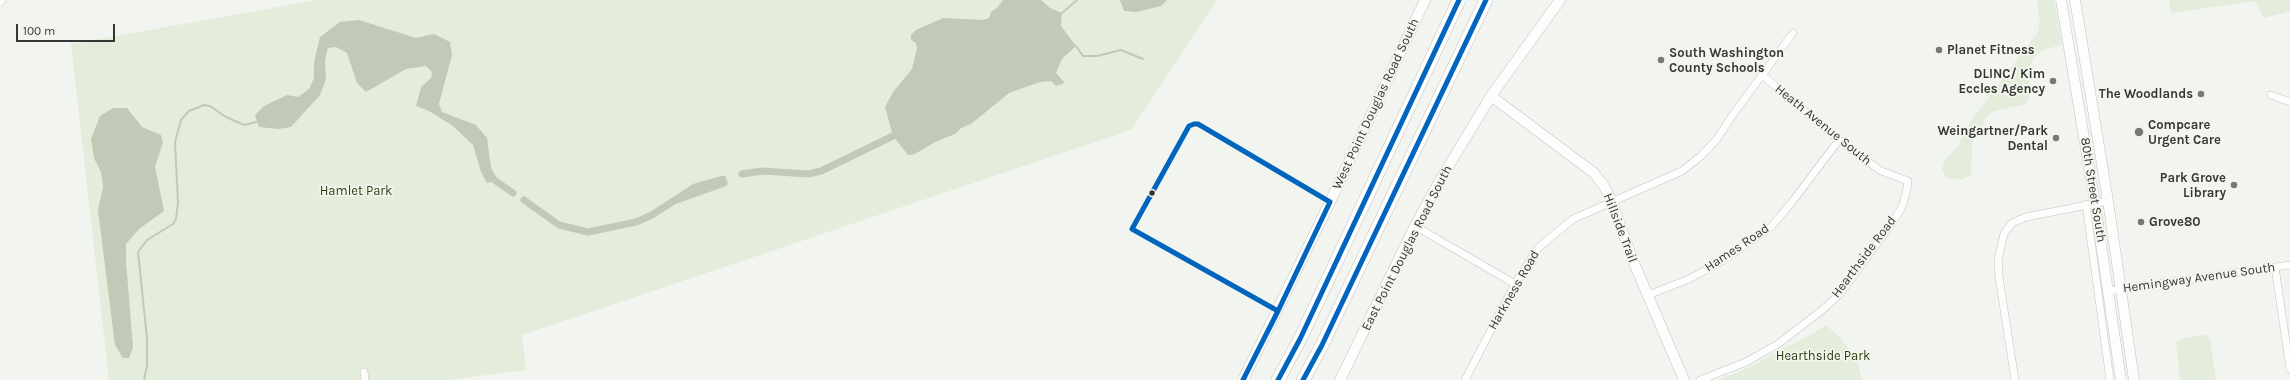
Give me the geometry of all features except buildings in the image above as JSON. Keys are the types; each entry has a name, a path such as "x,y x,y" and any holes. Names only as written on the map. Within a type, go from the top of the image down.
{"highway":[{"path":"1278,380 1300,339 1459,0"},
{"path":"1303,380 1325,338 1486,0"}],"street":[{"name":"West Point Douglas Road South","path":"1243,380 1324,216 1425,0"},
{"name":"East Point Douglas Road South","path":"1340,380 1415,226 1439,182 1491,96 1560,0"},
{"name":"80th Street South","path":"2061,0 2091,204 2110,380"},
{"name":"80th Street South","path":"2075,0 2108,201 2134,380"},
{"name":"Harkness Road","path":"1465,380 1515,284 1538,248 1555,232 1573,219 1682,170 1701,156 1717,139 1793,34"},
{"name":"Heath Avenue South","path":"1762,75 1839,140 1881,171 1908,181"},
{"path":"2271,95 2290,102"},
{"name":"Hillside Trail","path":"1491,96 1594,173 1612,202 1648,295 1684,380"},
{"name":"Hames Road","path":"1648,295 1689,279 1722,261 1771,227 1839,140"},
{"name":"Hearthside Road","path":"1700,380 1746,362 1778,344 1840,294 1901,208 1908,181"},
{"path":"2014,380 1999,277 1998,259 2004,234 2012,223 2026,217 2108,201"},
{"name":"80th Street South","path":"2091,204 2108,291 2121,380"},
{"path":"1415,226 1515,284"},
{"name":"Hemingway Avenue South","path":"2108,291 2290,265"},
{"path":"2275,267 2290,368"},
{"path":"364,372 365,380"}],"green space":[{"name":"Hamlet Park","path":"317,0 1217,0 1131,130 522,335 526,370 448,380 109,380 71,44"},
{"path":"2037,0 2054,0 2062,45 2043,50 2033,58 2029,70 2029,97 2026,104 1994,111 1988,115 1972,143 1971,175 1962,180 1947,178 1942,170 1944,161 1958,146 1971,121 2038,32 2040,22"},
{"path":"2169,0 2290,0 2290,11 2264,18 2255,1 2171,13"},
{"name":"Hearthside Park","path":"1826,325 1840,338 1852,353 1858,364 1862,380 1718,380 1741,371"},
{"path":"2207,335 2210,339 2216,380 2180,380 2176,343 2180,339"}],"shaded area":[{"path":"1003,0 1041,0 1050,8 1062,13 1061,26 1076,46 1062,59 1056,73 1065,83 1056,86 1051,81 1040,82 1009,93 971,124 961,128 955,134 935,142 915,154 908,155 893,136 885,107 893,92 912,69 917,48 916,43 911,40 911,35 916,30 943,18 983,20 989,18 991,12 998,7"},
{"path":"1120,0 1167,0 1161,6 1136,12 1124,11"},
{"path":"359,20 416,38 434,34 450,42 452,55 439,104 442,112 476,125 487,138 491,168 498,180 487,183 481,172 473,145 453,126 429,111 416,106 421,87 431,78 432,72 426,66 406,69 366,92 357,83 347,53 336,47 328,48 325,60 326,79 320,95 291,127 278,129 259,127 255,115 264,106 287,95 298,97 309,89 314,78 314,62 320,37 340,22"},
{"path":"113,108 127,108 142,127 161,135 163,142 155,167 164,211 139,229 126,244 126,262 133,347 129,358 123,358 115,345 98,210 103,187 101,172 94,158 91,139 100,116"}],"waterway":[{"path":"1062,13 1077,0"},
{"path":"1076,46 1083,56 1097,56 1121,50 1143,59"},
{"path":"144,380 147,366 147,338 138,252 147,240 173,224 176,219 178,203 175,142 181,120 189,111 204,105 210,106 226,117 244,125 260,121"},
{"path":"742,174 762,171 809,174 821,171 893,136"},
{"path":"490,177 513,193"},
{"path":"524,200 559,225 588,232 636,222 652,215 695,187 723,179"},
{"path":"677,200 724,183"}],"transit line":[{"path":"1278,380 1300,339 1459,0"},
{"path":"1303,380 1322,345 1486,0"},
{"path":"1194,124 1198,124 1330,202 1278,311 1132,229 1189,126 1194,124"},
{"path":"1243,380 1278,311"}],"place":[{"name":"Planet Fitness","path":"1939,50"},
{"name":"South Washington County Schools","path":"1661,60"},
{"name":"DLINC/ Kim Eccles Agency","path":"2053,81"},
{"name":"The Woodlands","path":"2201,94"},
{"name":"Compcare Urgent Care","path":"2139,132"},
{"name":"Weingartner/Park Dental","path":"2056,138"},
{"name":"Park Grove Library","path":"2234,185"},
{"name":"Grove80","path":"2141,222"}]}
